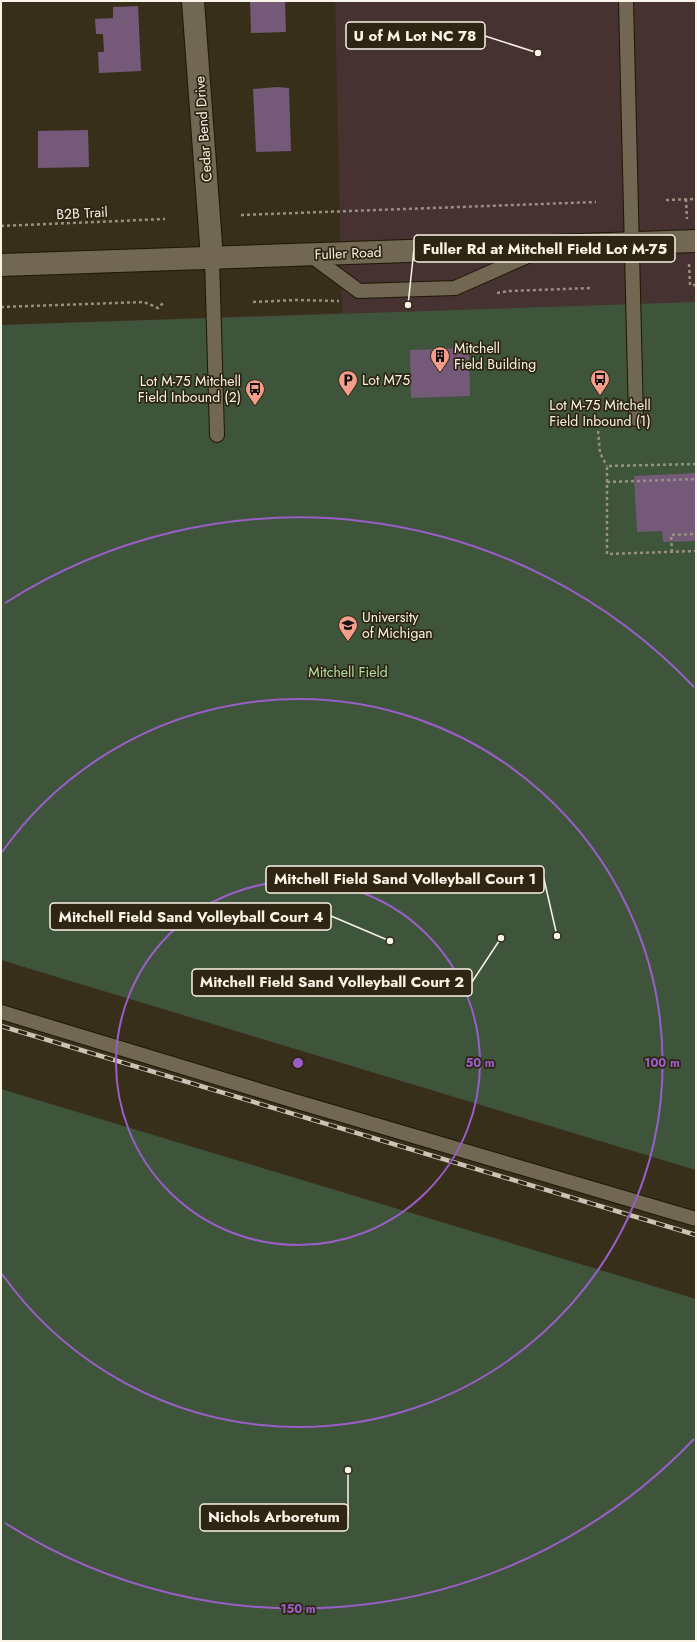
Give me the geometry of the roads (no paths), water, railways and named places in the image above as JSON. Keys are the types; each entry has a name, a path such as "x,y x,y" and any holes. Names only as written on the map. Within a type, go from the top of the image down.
{"main road":[{"name":"Cedar Bend Drive","path":"194,1 212,258"},
{"name":"Fuller Road","path":"1,265 696,241"}],"lane":[{"path":"626,1 636,419"},
{"path":"309,254 359,291 407,290 456,288 549,246"},
{"path":"212,258 217,435"},
{"path":"1,1012 291,1100 696,1219"}],"railway":[{"path":"1,1026 696,1235"}],"place":[{"name":"U of M Lot NC 78","path":"538,53"},
{"name":"Fuller Rd at Mitchell Field Lot M-75","path":"408,305"},
{"name":"Mitchell Field Building","path":"440,373"},
{"name":"Lot M-75 Mitchell Field Inbound (1)","path":"600,396"},
{"name":"Lot M75","path":"348,397"},
{"name":"Lot M-75 Mitchell Field Inbound (2)","path":"255,406"},
{"name":"University of Michigan","path":"348,642"},
{"name":"Mitchell Field Sand Volleyball Court 1","path":"557,936"},
{"name":"Mitchell Field Sand Volleyball Court 2","path":"501,938"},
{"name":"Mitchell Field Sand Volleyball Court 4","path":"390,941"},
{"name":"Nichols Arboretum","path":"348,1470"}],"park label":[{"name":"Mitchell Field","path":"348,672"}]}
